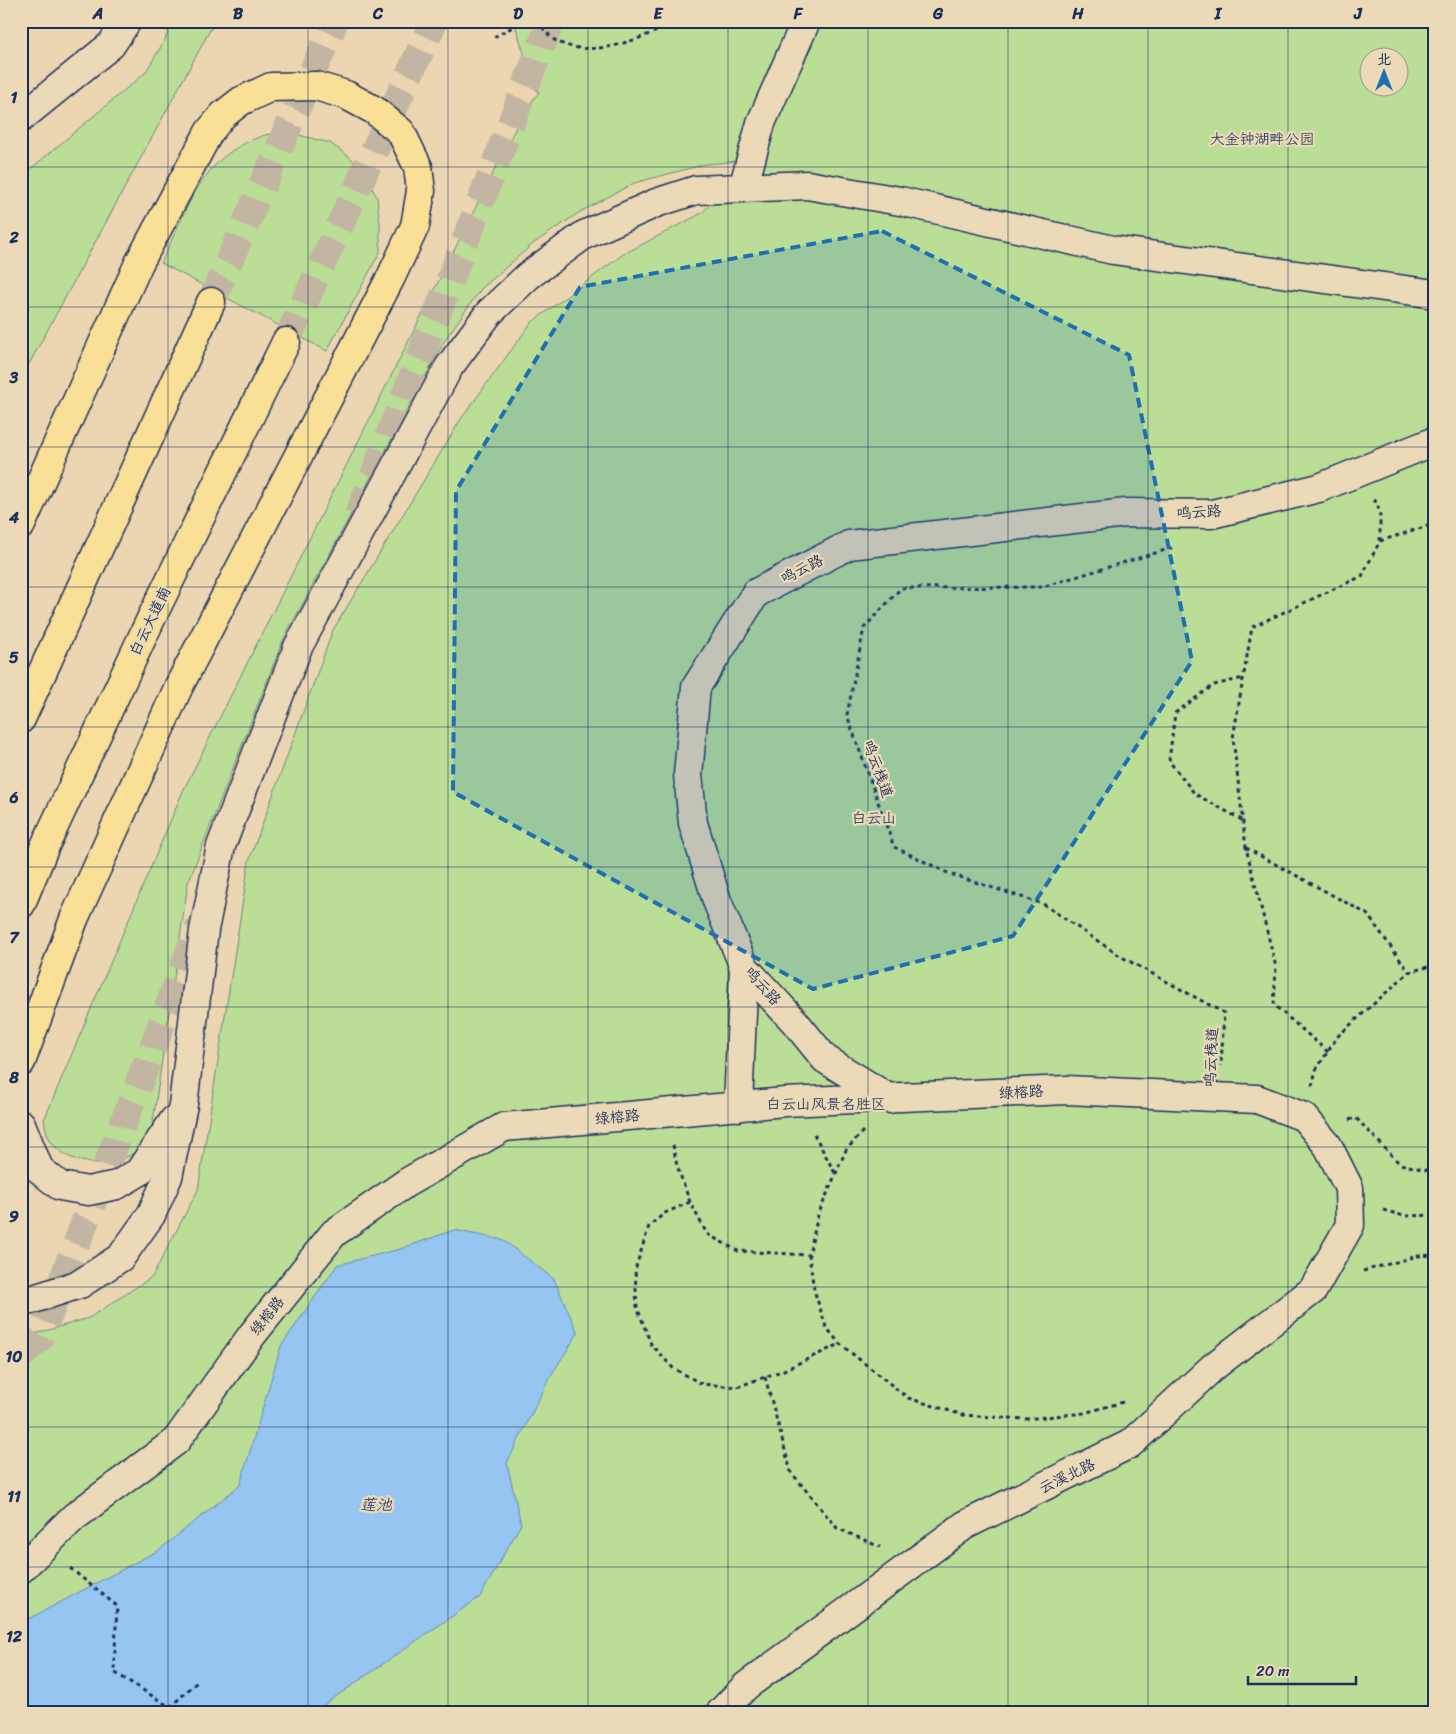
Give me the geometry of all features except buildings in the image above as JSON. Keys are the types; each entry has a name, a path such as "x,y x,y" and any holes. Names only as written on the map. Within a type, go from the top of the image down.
{"highway":[{"path":"21,525 139,263 209,132 223,115 241,101 271,87 316,86 346,95 374,110 401,132 418,167 421,192 415,226 391,277 179,686 74,918 21,1062"},
{"path":"21,719 211,302"},
{"name":"白云大道南","path":"21,904 44,848 149,623 286,342"}],"street":[{"path":"21,118 111,45 127,21"},
{"path":"743,188 761,123 806,21"},
{"path":"21,1302 80,1284 121,1257 151,1215 168,1177 183,1105 204,930 222,846 298,647 449,367 489,313 528,276 584,235 656,203 696,190 807,185 900,201 1113,250 1435,294"},
{"name":"鸣云路","path":"890,1099 825,1059 795,1022 744,967 717,901 693,823 688,775 696,687 756,593 850,546 1126,513 1212,514 1318,488 1435,441"},
{"path":"738,1107 744,967"},
{"name":"绿榕路","path":"21,1569 74,1517 176,1442 252,1335 334,1232 406,1183 504,1128 786,1102 1067,1090 1257,1099 1311,1125"},
{"path":"21,1124 39,1169 60,1186 88,1191 117,1185 139,1172 162,1141 183,1105"},
{"path":"1311,1125 1328,1146 1349,1188"},
{"name":"云溪北路","path":"720,1713 746,1686 965,1525 1130,1444 1213,1368 1313,1290 1350,1225 1349,1188"}],"path":[{"path":"494,38 524,21"},
{"path":"537,21 555,40 578,49 609,46 644,38 679,21"},
{"name":"鸣云栈道","path":"1212,514 1179,546 1042,587 901,588 864,628 847,715 894,847 950,874 1043,904 1120,956 1224,1014 1220,1096"},
{"path":"1328,1052 1274,1005 1276,967 1246,848 1233,738 1252,627 1362,576 1380,541 1428,526 1435,526"},
{"path":"1243,820 1195,794 1169,761 1175,713 1214,684 1244,678"},
{"path":"1246,848 1367,914 1409,972"},
{"path":"1435,965 1409,972 1338,1036 1316,1070 1311,1125 1356,1118 1400,1164 1435,1172"},
{"path":"890,1099 846,1150 818,1215 809,1255 814,1290 826,1328 840,1344 908,1398 963,1415 1026,1419 1084,1413 1135,1399"},
{"path":"786,1102 811,1129 836,1175"},
{"path":"667,1112 677,1166 690,1202 706,1234 721,1244 738,1251 809,1255"},
{"path":"1349,1188 1372,1207 1404,1216 1435,1215"},
{"path":"690,1202 665,1213 649,1226 635,1270 637,1307 651,1344 673,1368 702,1384 738,1386 765,1377 840,1344"},
{"path":"1362,1271 1418,1256 1435,1255"},
{"path":"765,1377 791,1472 837,1528 888,1550 919,1559"},
{"path":"44,1547 117,1606 114,1672 170,1707"},
{"path":"169,1713 170,1707 198,1681"}],"highlighted area":[{"path":"882,231 1129,355 1192,661 1013,936 813,989 453,792 456,491 580,287"}],"green space":[{"path":"172,21 215,21 21,379 21,177 145,73 165,40"},
{"name":"白云山","path":"514,21 1435,21 1435,1713 21,1713 21,1338 89,1318 152,1277 198,1190 249,861 333,630 461,419 531,323 622,255 702,213 750,160 706,164 634,183 580,212 534,243 481,289 446,338 283,640 188,883 152,1128 139,1149 124,1158 112,1162 99,1163 75,1159 64,1154 55,1146 48,1136 44,1120 183,791 523,113 539,92 535,89"},
{"path":"269,134 295,134 330,143 351,158 377,197 380,252 327,351 161,263 190,202 212,168 227,154 246,143"}],"water":[{"name":"莲池","path":"454,1230 503,1240 554,1279 578,1333 550,1377 507,1463 521,1524 480,1597 312,1713 21,1713 21,1623 159,1550 240,1485 281,1346 337,1265 400,1249"}],"tunnel":[{"path":"211,302 335,21"},
{"path":"286,342 434,21"},
{"path":"358,516 551,21"},
{"path":"21,1355 40,1338 200,925"}],"park label":[{"name":"大金钟湖畔公园","path":"1262,139"},
{"name":"白云山风景名胜区","path":"826,1104"}]}
